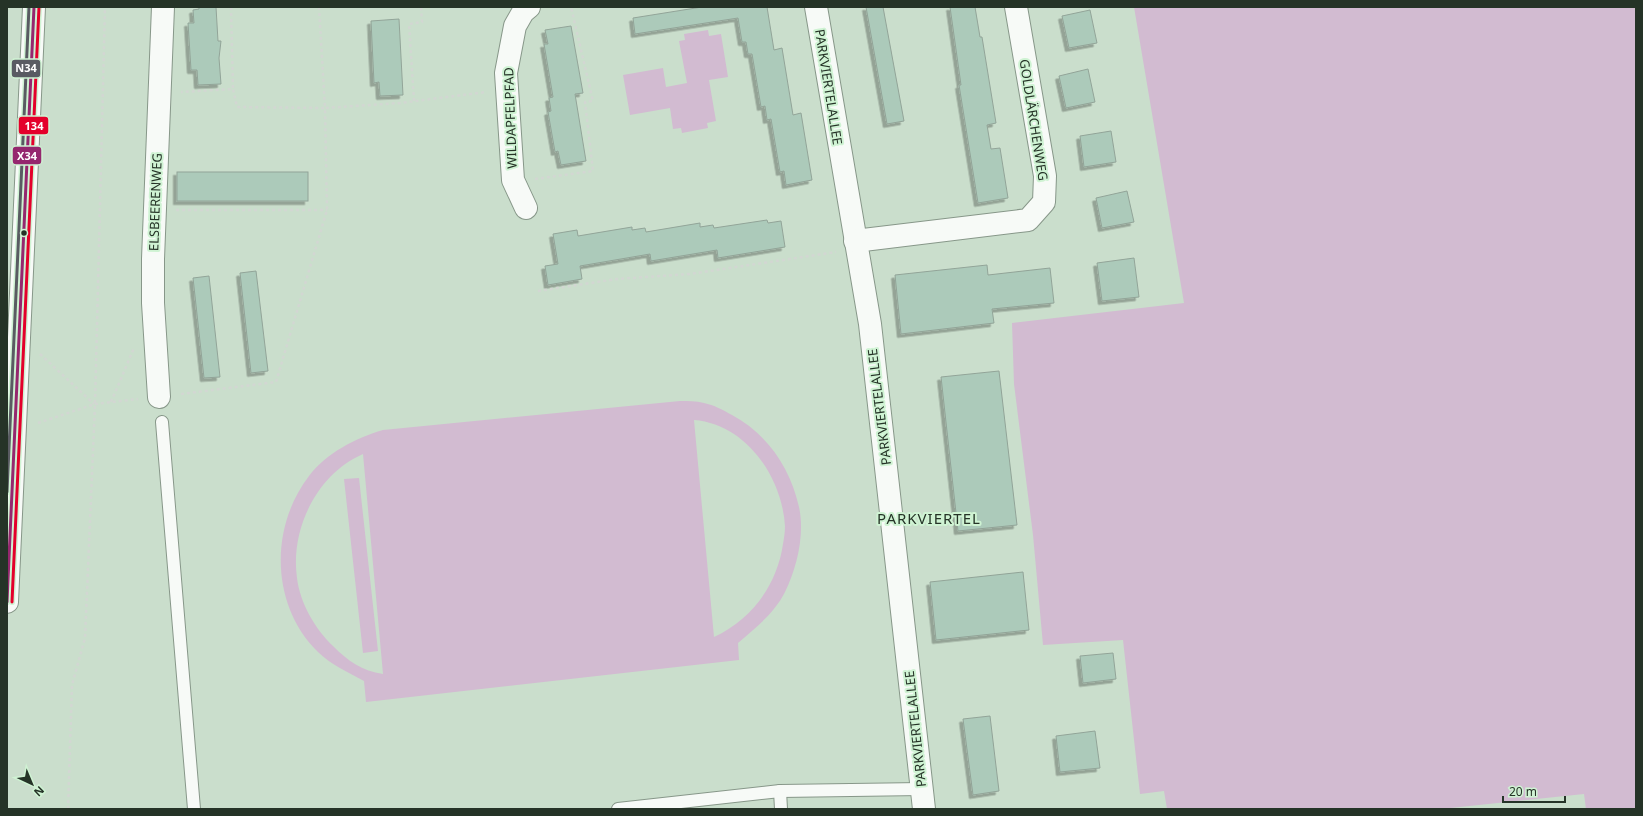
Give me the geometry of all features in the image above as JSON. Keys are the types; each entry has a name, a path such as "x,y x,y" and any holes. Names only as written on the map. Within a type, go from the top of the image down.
{"street":[{"path":"7,602 12,360 34,7"},
{"name":"ELSBEERENWEG","path":"159,396 153,303 163,7"},
{"name":"WILDAPFELPFAD","path":"526,208 513,180 506,73 514,32 523,12 529,7"},
{"name":"PARKVIERTELALLEE","path":"816,7 855,245 870,324 923,799"},
{"name":"GOLDLÄRCHENWEG","path":"855,245 1028,220 1044,202 1045,176 1016,7"}],"lane":[{"path":"162,422 194,809"},
{"path":"618,809 780,791 923,799"},
{"path":"780,791 782,809"}],"path":[{"path":"68,809 72,685 85,638 95,404 105,7"},
{"path":"231,7 233,89 237,108 325,108 414,101 508,89"},
{"path":"38,423 95,404 276,382 327,210 325,108 319,7"},
{"path":"414,101 409,24 422,22 421,7"},
{"path":"513,180 526,180 594,171 585,102 593,101 571,7"},
{"path":"160,93 233,89"},
{"path":"155,210 327,210"},
{"path":"538,291 617,279 690,274 855,245"},
{"path":"110,403 135,346"},
{"path":"37,351 95,404"}],"shaded area":[{"path":"1134,7 1636,7 1636,809 1586,809 1584,794 1441,809 1167,809 1164,791 1140,794 1123,640 1043,645 1033,535 1014,384 1012,323 1184,303"},
{"path":"708,30 709,36 721,34 728,77 709,80 716,121 707,123 708,128 682,133 681,128 673,129 670,108 630,115 623,75 663,68 666,87 687,83 679,41 685,40 684,34"},
{"path":"680,401 698,402 711,405 732,415 756,432 775,453 790,478 801,517 799,551 793,572 781,600 764,620 738,643 739,660 366,702 364,681 334,665 323,657 302,633 291,612 284,590 281,566 282,542 287,519 296,497 309,476 316,468 342,447 362,437 383,430","holes":["694,420 713,424 730,431 745,442 758,456 769,472 777,489 785,526 780,559 769,587 751,610 740,621 728,630 714,637","363,454 383,674 375,673 362,668 344,656 326,639 309,615 301,597 297,578 296,559 298,541 310,505 320,489 332,475 347,463"]},
{"path":"359,478 378,651 363,653 344,479"}],"building":[{"path":"199,7 216,7 218,41 221,41 219,58 221,84 198,85 197,70 191,70 188,23 194,23 193,10 199,9"},
{"path":"702,7 767,7 774,50 782,48 793,115 801,113 812,180 786,185 784,171 780,172 771,119 767,120 765,106 761,107 752,54 748,54 746,42 742,42 738,18 635,34 633,18"},
{"path":"866,7 883,7 904,121 887,124"},
{"path":"950,7 975,7 980,37 982,37 996,123 987,125 991,149 1000,148 1008,198 978,203 959,85 961,85"},
{"path":"1090,10 1097,43 1069,48 1062,16"},
{"path":"399,19 403,95 380,96 379,82 374,83 371,21"},
{"path":"571,26 583,93 575,94 586,161 561,165 558,151 555,152 548,112 551,111 549,98 553,97 544,44 548,44 545,30"},
{"path":"1088,69 1095,102 1066,108 1059,76"},
{"path":"1111,131 1116,162 1084,167 1080,136"},
{"path":"177,172 308,172 308,201 177,201"},
{"path":"1127,191 1134,222 1102,228 1096,198"},
{"path":"767,220 768,223 781,221 785,247 718,258 717,250 651,261 650,254 580,266 582,279 548,285 545,266 558,264 553,234 577,230 578,236 632,227 632,230 645,228 646,232 700,223 700,227 713,225 714,228"},
{"path":"1134,258 1139,297 1102,301 1097,263"},
{"path":"987,265 988,275 1050,268 1054,303 992,309 994,323 901,334 895,275"},
{"path":"256,271 268,371 251,373 240,273"},
{"path":"209,276 220,377 204,378 193,278"},
{"path":"999,371 1017,525 958,531 941,377"},
{"path":"1023,572 1029,630 936,640 930,582"},
{"path":"1113,653 1116,679 1083,683 1080,656"},
{"path":"990,716 999,791 973,795 963,719"},
{"path":"1095,731 1100,768 1060,772 1056,736"}],"transit line":[{"name":"N34","path":"7,492 29,7"},
{"name":"X34","path":"7,602 34,7"},
{"name":"134","path":"12,602 39,7"}],"district":[{"name":"PARKVIERTEL","path":"929,519"}]}
